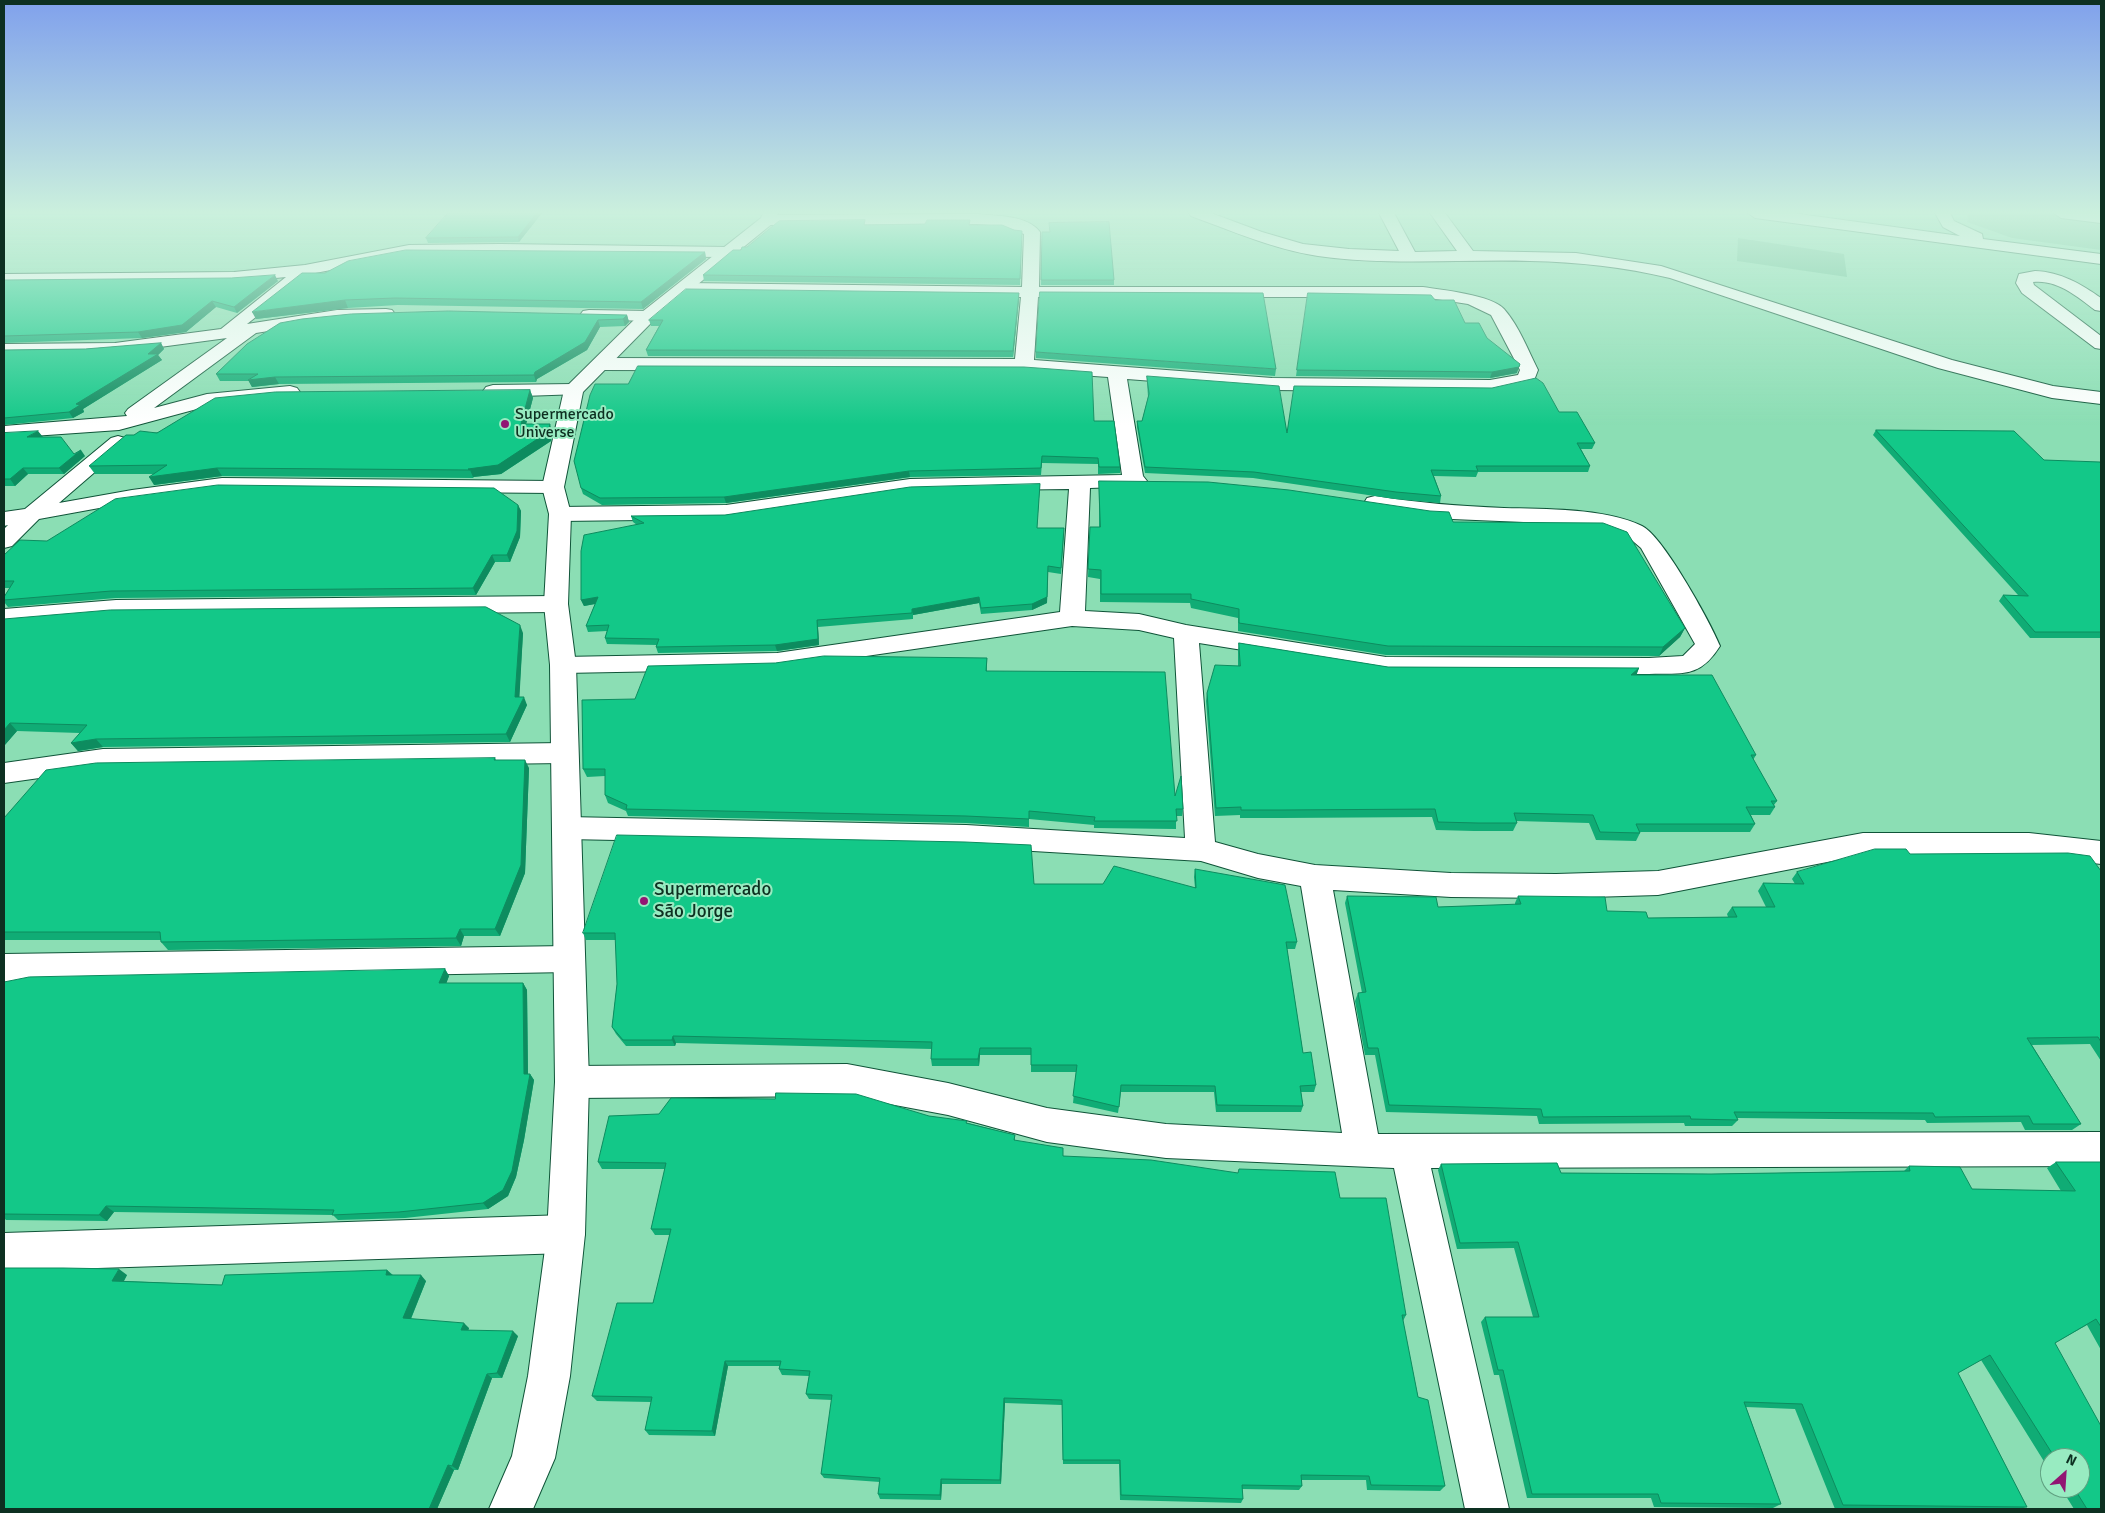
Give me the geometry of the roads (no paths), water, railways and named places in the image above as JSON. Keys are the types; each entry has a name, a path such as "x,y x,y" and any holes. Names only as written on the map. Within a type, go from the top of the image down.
{"street":[{"path":"225,332 287,284"},
{"path":"511,1509 533,1458 549,1376 566,1234 572,1082 563,665 556,604 560,514 553,487 574,390 648,316 690,284"},
{"path":"1024,365 1030,284"},
{"path":"1704,284 1945,364 2052,392 2101,398"},
{"path":"2024,284 2028,289 2101,344"},
{"path":"2065,284 2101,306"},
{"path":"601,364 1024,365 1117,374 1272,384 1490,386 1526,379 1529,370 1512,333 1497,311 1485,304 1454,295 1424,292 1030,292 685,288"},
{"path":"4,349 116,348 163,344 258,325 337,315 399,314"},
{"path":"571,315 648,316"},
{"path":"119,424 258,325"},
{"path":"1117,374 1133,481"},
{"path":"476,391 574,390"},
{"path":"4,432 119,424 207,400 245,395 306,392"},
{"path":"4,542 33,513 146,418"},
{"path":"1072,618 1080,481"},
{"path":"560,514 726,512 910,485 1161,481"},
{"path":"4,519 182,488 222,484 553,487"},
{"path":"563,665 777,661 1072,618 1139,622 1186,633 1386,665 1649,666 1690,664 1708,646 1703,634 1650,544 1635,531 1608,523 1571,518 1428,511 1356,501"},
{"path":"4,617 116,608 556,604"},
{"path":"1186,633 1202,850"},
{"path":"4,773 27,768 103,759 564,752"},
{"path":"566,828 966,836 1202,850 1258,866 1315,877 1452,885 1556,886 1658,883 1863,844 2030,844 2101,852"},
{"path":"1315,877 1363,1151"},
{"path":"4,968 569,959"},
{"path":"572,1082 847,1080 948,1099 1047,1125 1166,1141 1363,1151 2101,1149"},
{"path":"1408,1151 1487,1509"},
{"path":"4,1252 566,1234"}],"place":[{"name":"Supermercado Universe","path":"505,424"},
{"name":"Supermercado São Jorge","path":"644,901"}]}
